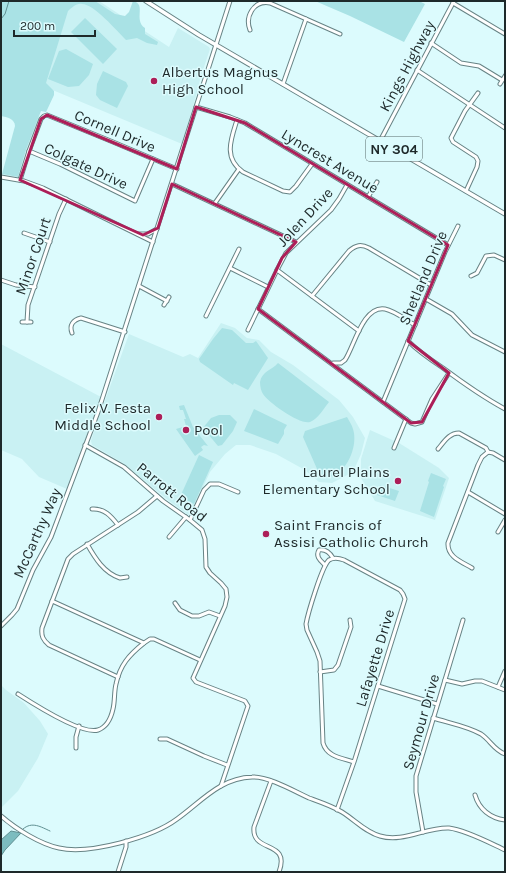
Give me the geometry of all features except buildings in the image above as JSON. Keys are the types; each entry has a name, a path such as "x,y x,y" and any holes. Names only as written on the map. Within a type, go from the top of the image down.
{"main road":[{"name":"NY 304","path":"146,1 180,24 505,214"}],"street":[{"path":"85,445 100,408 125,332 230,1"},
{"path":"250,30 248,22 252,9 255,5 261,2 268,2 340,34"},
{"path":"454,2 505,34"},
{"name":"Kings Highway","path":"380,140 454,2"},
{"path":"283,84 306,19"},
{"path":"431,44 461,63 479,66 502,80"},
{"path":"417,70 505,128"},
{"path":"500,84 505,76"},
{"path":"466,191 477,167 478,161 476,157 453,142 451,138 470,104 478,93"},
{"name":"Lyncrest Avenue","path":"196,107 237,120 448,245"},
{"name":"Cornell Drive","path":"28,151 41,119 44,116 49,116 177,169"},
{"path":"237,120 229,148 233,160 239,169 283,191 290,192 312,164"},
{"path":"20,180 28,151"},
{"name":"Colgate Drive","path":"28,151 60,164 135,201 153,159"},
{"path":"215,203 239,169"},
{"path":"1,177 20,180 43,188 153,242"},
{"path":"368,197 377,182"},
{"path":"172,184 296,242"},
{"name":"Jolen Drive","path":"248,330 276,270 286,253 330,210 339,199 347,185"},
{"name":"Minor Court","path":"27,322 28,309 59,214 66,199"},
{"name":"Shetland Drive","path":"458,226 448,245 408,341 420,352 449,373 482,396 505,409"},
{"path":"135,234 150,234 158,228"},
{"path":"24,234 50,242"},
{"path":"312,296 349,251 359,245 369,248 431,285"},
{"path":"206,316 239,249"},
{"path":"471,276 477,273 486,256 494,255 505,260"},
{"path":"230,268 268,287"},
{"path":"276,270 359,331"},
{"path":"1,280 16,285 35,287"},
{"path":"139,286 166,301"},
{"path":"164,305 169,297"},
{"path":"426,299 452,314 472,335 505,352"},
{"path":"331,363 341,363 345,360 359,331 371,313 381,308 390,311 415,325"},
{"path":"258,309 406,419 415,424 422,422 432,399 449,373"},
{"path":"72,333 72,324 81,318 125,332"},
{"path":"22,322 31,322"},
{"path":"383,402 408,341"},
{"path":"394,448 406,419"},
{"path":"438,449 450,435 459,433 486,448 488,452 493,453 505,460"},
{"name":"Parrott Road","path":"85,445 124,467 157,496 190,520 204,534 207,569 223,585 227,592 227,600 193,676 194,680 247,703 247,711 227,764 221,786"},
{"name":"McCarthy Way","path":"2,624 17,609 32,570 51,537 85,445"},
{"path":"472,568 450,554 448,543 482,457 488,452"},
{"path":"190,520 204,490 210,484 219,484 238,492"},
{"path":"468,492 505,514"},
{"path":"118,677 54,648 44,640 41,635 42,628 68,560 73,554 138,512 157,496"},
{"path":"92,509 102,510 118,525"},
{"path":"170,538 186,517"},
{"path":"498,532 505,520"},
{"path":"87,544 101,566 120,578 127,576"},
{"path":"325,565 318,557 317,554 319,550 327,552 333,558 325,565 306,624 307,630 318,652 323,743 325,749 334,756 354,762"},
{"name":"Lafayette Drive","path":"333,558 344,560 400,590 404,599 354,762 337,810"},
{"path":"52,601 144,642"},
{"path":"175,603 180,610 192,616 199,616 209,612 220,616"},
{"path":"320,672 334,670 338,665 351,627 350,620"},
{"name":"Seymour Drive","path":"423,832 416,792 416,776 463,620"},
{"path":"18,694 56,717 90,731 96,731 107,724 113,707 115,685 125,660 144,642 150,639 155,640 200,660"},
{"path":"498,687 505,671"},
{"path":"445,680 462,684 482,681 505,690"},
{"path":"378,686 437,704"},
{"path":"433,718 475,731 484,736 493,747 505,754"},
{"path":"76,748 76,737 79,726"},
{"path":"160,739 167,740 227,764"},
{"path":"1,816 33,837 58,848 92,848 126,841 152,833 170,824 189,810 206,794 221,786 236,780 258,777 271,781 337,810 348,816 365,829 380,836 400,838 423,832 450,828 475,836 505,850"},
{"path":"271,781 254,827 254,832 258,841 276,851 280,855 282,864 279,872"},
{"path":"475,795 477,804 481,808 498,818 505,820"},
{"path":"122,872 118,871 126,848 126,841"}],"highlighted area":[{"path":"196,107 245,123 448,245 408,341 449,373 422,422 411,423 258,309 282,258 296,242 172,184 158,228 143,235 20,180 41,119 47,115 177,169"}],"shaded area":[{"path":"1,1 95,1 115,14 125,16 129,12 133,1 139,5 140,21 145,28 145,34 158,42 157,45 147,43 137,38 126,40 99,13 87,5 78,4 68,11 46,83 54,91 54,95 46,112 41,111 26,150 18,177 2,174 15,124 12,120 1,116"},
{"path":"69,1 99,1 169,47 178,28 209,47 210,49 182,144 43,86"},
{"path":"315,1 419,1 425,4 404,42"},
{"path":"85,18 117,49 103,64 71,32"},
{"path":"66,49 93,64 89,75 79,86 68,87 48,79 59,51"},
{"path":"103,71 126,82 128,86 117,108 100,100 96,95 97,84"},
{"path":"221,323 235,328 247,338 259,340 271,352 293,365 339,400 353,417 365,438 361,454 353,472 332,483 319,482 305,470 276,454 250,445 236,445 225,454 210,472 190,516 169,501 123,463 92,445 91,441 94,431 129,334 183,357 190,354 198,358"},
{"path":"222,328 232,330 246,343 253,343 256,341 268,358 248,390 234,383 233,385 200,362 199,359"},
{"path":"1,344 101,397 67,489 39,477 22,459 1,450"},
{"path":"278,363 329,402 313,421 305,422 292,417 278,408 263,394 260,385 261,378"},
{"name":"Pool","path":"184,405 193,427 208,446 204,445 201,447 203,450 195,456 176,429 186,426 184,419 186,419 183,410 180,410 179,406"},
{"path":"254,409 287,425 278,444 244,431"},
{"path":"219,415 230,415 237,422 233,431 222,445 218,446 203,428 211,418"},
{"path":"347,417 353,428 354,435 351,456 344,468 339,473 326,478 321,478 303,437 305,431"},
{"path":"370,430 399,443 439,468 449,478 435,520 375,501 361,478 361,459"},
{"path":"199,455 213,462 194,504 180,497"},
{"path":"431,473 446,479 434,517 420,511"},
{"path":"380,485 399,491 395,501 377,495"},
{"path":"1,685 24,703 40,721 48,734 38,758 18,791 1,808"},
{"path":"11,831 21,833 1,856 1,840"}],"waterway":[{"path":"1,19 5,14 9,1"},
{"path":"23,829 33,825 40,826 50,831"}],"place":[{"name":"Albertus Magnus High School","path":"154,81"},
{"name":"Felix V. Festa Middle School","path":"159,417"},
{"name":"Pool","path":"186,430"},
{"name":"Laurel Plains Elementary School","path":"398,481"},
{"name":"Saint Francis of Assisi Catholic Church","path":"266,534"}]}
